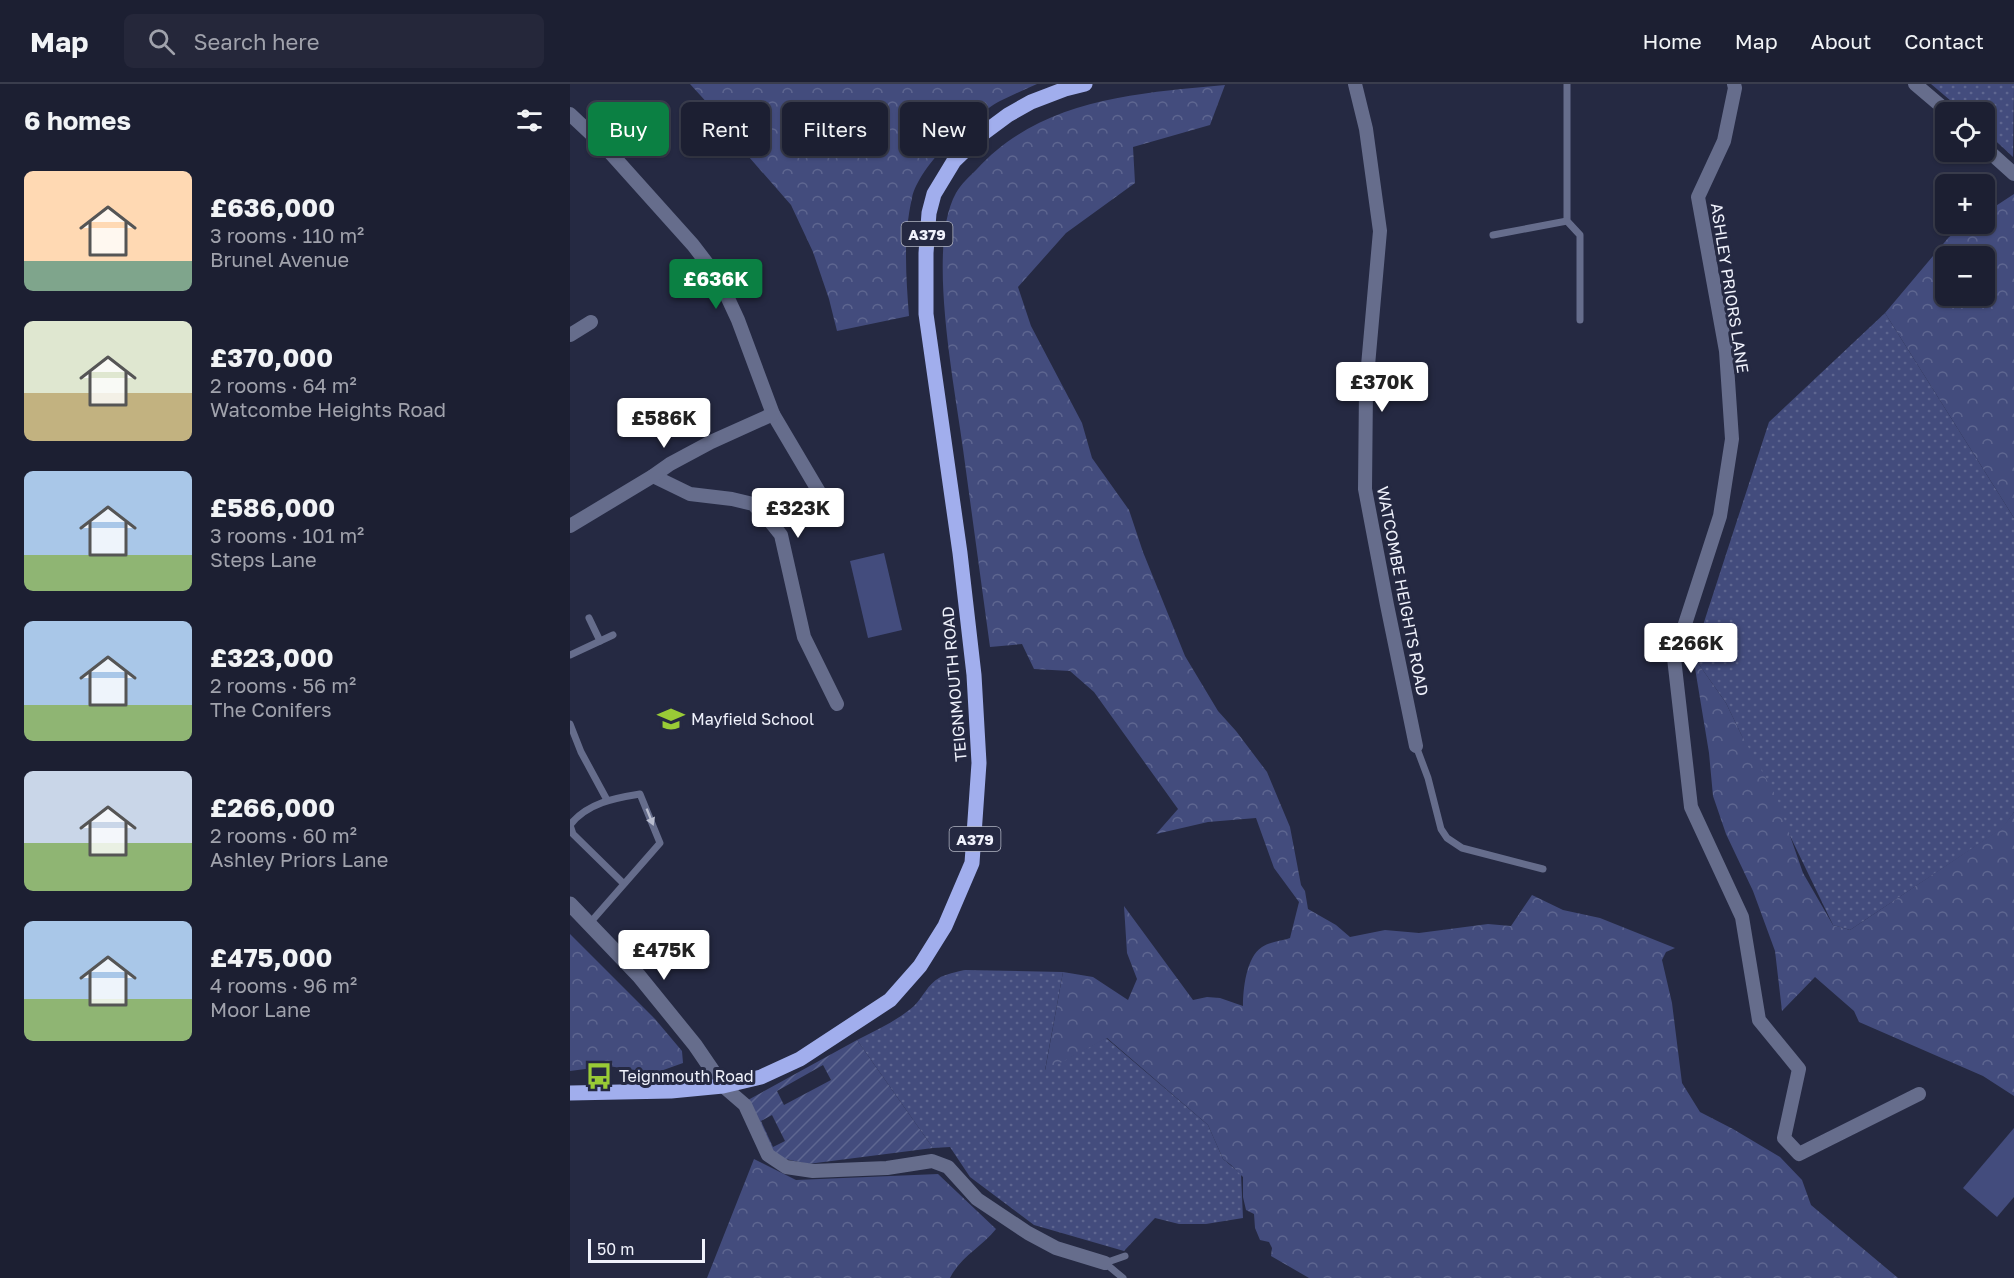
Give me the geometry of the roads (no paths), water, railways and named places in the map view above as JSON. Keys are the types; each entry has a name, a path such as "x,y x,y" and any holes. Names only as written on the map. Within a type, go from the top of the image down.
{"main road":[{"name":"TEIGNMOUTH ROAD","path":"570,1093 671,1091 723,1086 761,1077 800,1059 890,1000 920,966 945,926 972,864 980,763 974,675 960,553 926,314 926,253 929,213 934,194 954,161 981,135 1008,115 1031,102 1085,84"}],"street":[{"name":"WATCOMBE HEIGHTS ROAD","path":"1355,84 1366,129 1380,231 1366,388 1365,489 1386,605 1416,746"},
{"name":"ASHLEY PRIORS LANE","path":"1734,84 1724,141 1698,197 1726,351 1732,439 1720,516 1674,658 1691,807 1742,917 1759,1020 1799,1069 1784,1138 1799,1154 1919,1094"},
{"path":"1915,84 1936,102"},
{"path":"570,114 606,148 693,245 719,279 742,330 774,414 828,507"},
{"path":"1995,157 2014,174"},
{"path":"570,335 591,322"},
{"path":"570,526 670,464 711,442 774,414"},
{"path":"653,476 690,494 753,504 769,520 781,535 804,637 837,704"},
{"path":"570,904 639,976 695,1045 723,1086 745,1105 768,1155 786,1167 813,1171 887,1167 932,1161 948,1167 977,1199 1028,1233 1056,1248 1105,1263"}],"lane":[{"path":"1567,84 1567,221 1580,235 1580,320"},
{"path":"1493,235 1567,221"},
{"path":"589,618 600,641"},
{"path":"570,655 613,635"},
{"path":"570,724 581,752 607,800"},
{"path":"1416,746 1428,778 1441,829 1447,838 1462,848 1543,869"},
{"path":"589,924 660,843 640,794 607,800 577,816 570,825 573,834 624,884"},
{"path":"1105,1263 1125,1256"},
{"path":"1105,1263 1123,1278"}],"place":[{"name":"Mayfield School","path":"671,719"},
{"name":"Teignmouth Road","path":"599,1076"}]}
